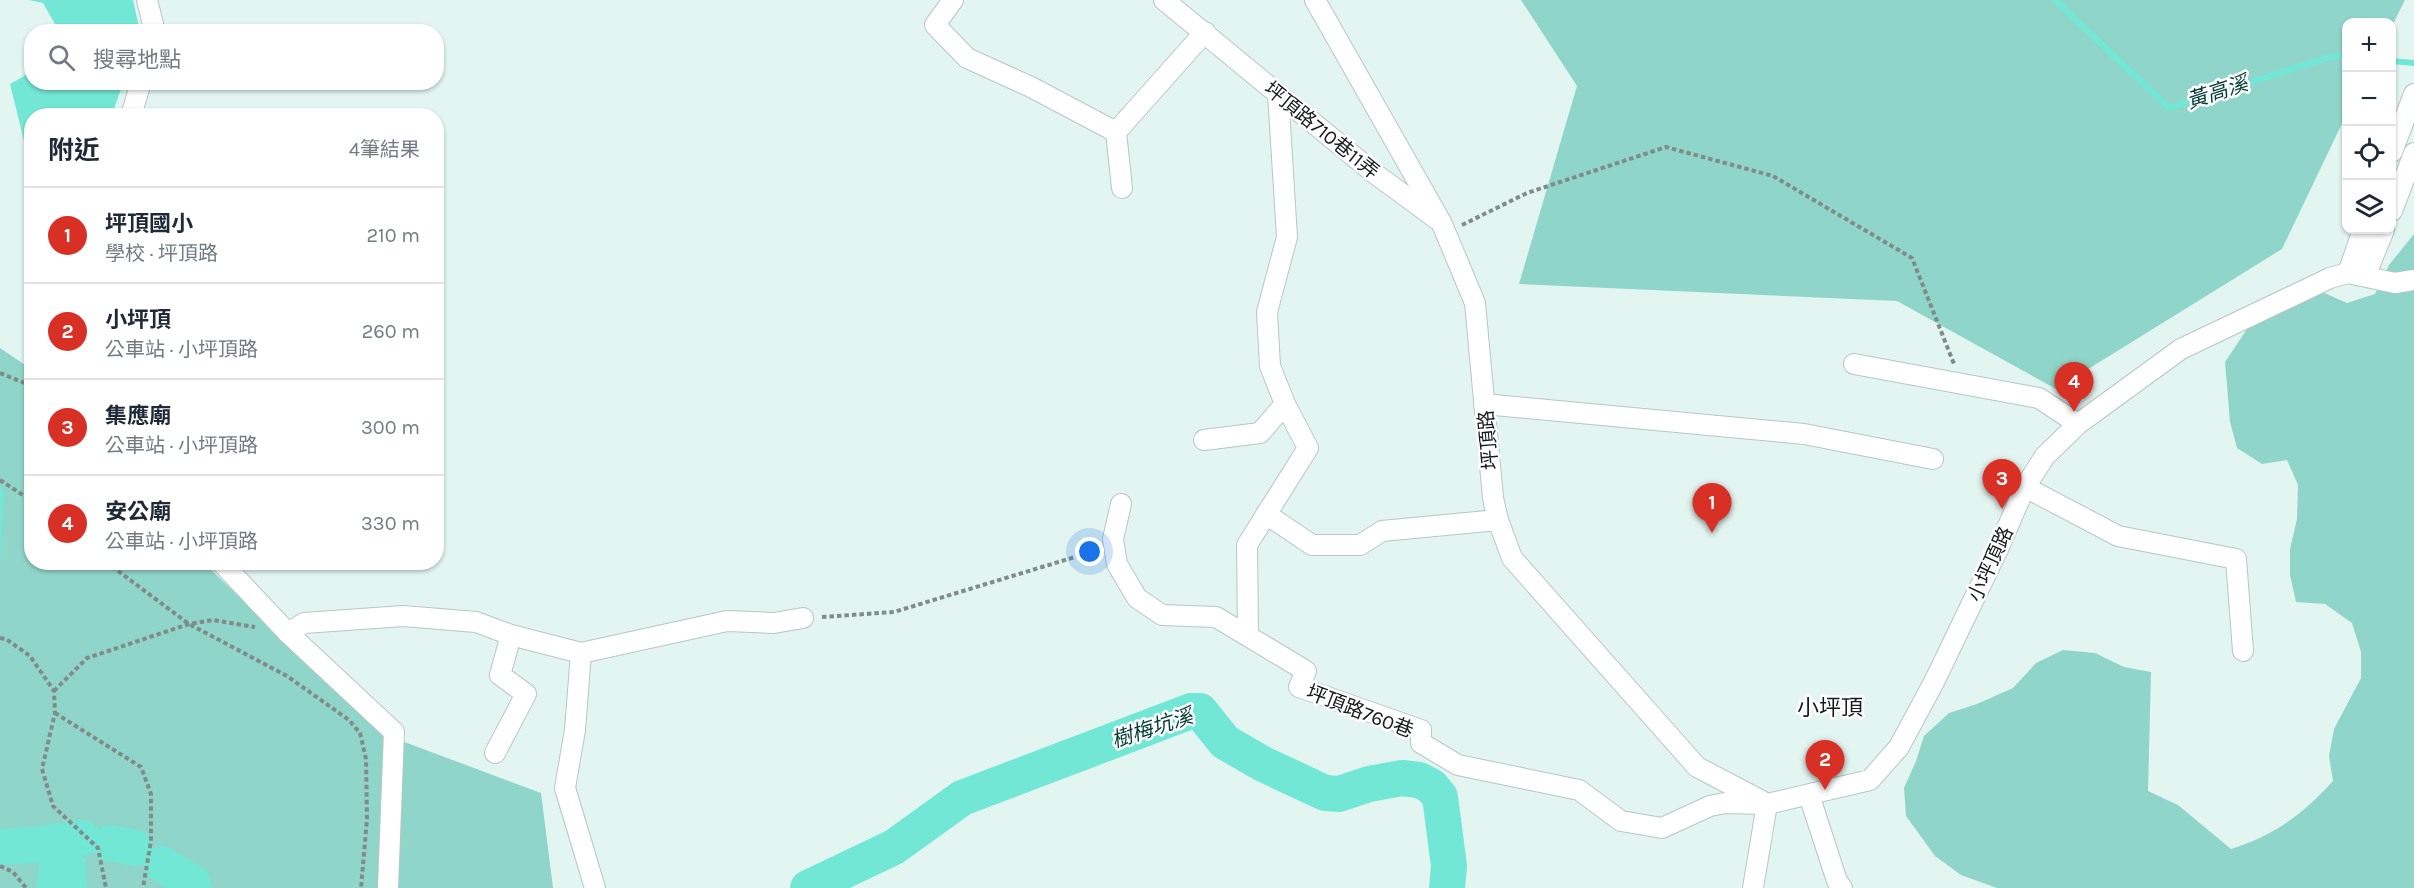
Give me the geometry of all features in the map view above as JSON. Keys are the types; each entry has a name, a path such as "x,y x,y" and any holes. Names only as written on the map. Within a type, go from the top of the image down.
{"street":[{"path":"147,0 153,24"},
{"path":"953,0 935,25 967,58 1031,87 1116,132"},
{"name":"坪頂路710巷11弄","path":"1164,0 1444,229"},
{"name":"坪頂路","path":"1315,0 1444,229 1475,303 1493,498 1498,520 1512,558 1697,767 1767,804"},
{"path":"1122,188 1116,132 1205,32"},
{"path":"133,108 139,90"},
{"path":"1248,635 1247,545 1308,448 1285,404 1270,366 1267,312 1287,237 1278,94"},
{"path":"2396,139 2414,94"},
{"path":"2396,198 2414,153"},
{"path":"1374,173 1410,165"},
{"path":"2356,274 2362,234"},
{"path":"2356,274 2381,234"},
{"path":"2356,274 2395,283 2414,280"},
{"name":"小坪頂路","path":"1767,804 1870,780 1899,747 1934,682 1998,549 2025,486 2045,456 2078,424 2181,349 2330,279 2356,274"},
{"path":"1854,364 2039,398 2078,424"},
{"path":"1204,440 1260,433 1285,404"},
{"path":"1484,404 1804,434 1933,459"},
{"path":"2025,486 2118,536 2236,559 2244,651"},
{"name":"坪頂路760巷","path":"1120,504 1113,539 1117,564 1137,598 1162,615 1216,616 1306,671 1299,687 1421,730 1421,743 1458,765 1579,790 1621,821 1662,828 1710,806 1725,803 1767,804"},
{"path":"1266,514 1312,545 1360,545 1382,531 1498,520"},
{"path":"229,570 288,633 394,732 388,888"},
{"path":"288,633 304,623 403,616 476,622 511,635 581,653 727,621 774,624 803,618"},
{"path":"495,753 526,694 500,675 511,635"},
{"path":"581,653 575,730 566,788 596,888"},
{"path":"1809,795 1837,881 1842,888"},
{"path":"1753,888 1767,804"}],"path":[{"path":"1444,229 1527,193 1666,147 1773,176 1912,258 1962,384"},
{"path":"0,373 24,383"},
{"path":"0,480 24,496"},
{"path":"803,618 894,612 1088,553 1117,564"},
{"path":"117,570 189,624 287,676 349,720 360,734 366,759 367,819 361,888"},
{"path":"54,691 87,658 189,624 213,620 256,627"},
{"path":"0,638 6,639 30,656 54,691 55,713 42,770 53,806 98,848 106,888"},
{"path":"55,713 141,767 151,794 151,841 142,888"},
{"path":"0,866 13,872 26,888"}],"shaded area":[{"path":"29,0 133,0 138,24 55,24 43,3"},
{"path":"1521,0 2405,0 2396,18 2342,18 2342,123 2282,249 2056,389 1897,301 1519,284 1577,86"},
{"path":"24,76 24,90 121,90 114,108 24,108 24,141 10,84"},
{"path":"2414,234 2414,888 1997,888 1961,875 1935,856 1906,816 1904,788 1924,736 1949,713 1977,704 2013,688 2036,663 2063,650 2095,653 2124,667 2151,672 2148,791 2178,805 2231,849 2261,837 2299,814 2333,781 2329,756 2334,729 2361,678 2361,652 2352,623 2325,604 2296,602 2290,575 2290,549 2297,519 2298,485 2287,460 2262,464 2237,448 2230,422 2225,362 2259,311 2320,291 2347,303 2375,294 2389,265"},
{"path":"0,348 24,364 24,570 211,570 383,734 541,793 553,888 0,888"},
{"path":"0,487 4,490 0,568"},
{"path":"71,852 85,858 87,888 36,888 40,858"}],"waterway":[{"name":"黃高溪","path":"2055,0 2169,108 2333,56 2342,57"},
{"name":"黃高溪","path":"2396,61 2414,63"},
{"name":"樹梅坑溪","path":"808,888 894,847 962,798 1191,711 1200,711 1225,742 1263,764 1325,793 1339,794 1369,784 1402,778 1419,780 1431,786 1440,797 1449,866 1447,888"},
{"name":"樹梅坑溪","path":"0,847 82,838"},
{"name":"樹梅坑溪","path":"110,843 135,848"},
{"name":"樹梅坑溪","path":"162,864 193,883 194,888"}],"place":[{"name":"安公廟","path":"2074,412"},
{"name":"集應廟","path":"2002,509"},
{"name":"坪頂國小","path":"1712,533"},
{"name":"小坪頂","path":"1825,790"}],"district":[{"name":"小坪頂","path":"1830,707"}]}
